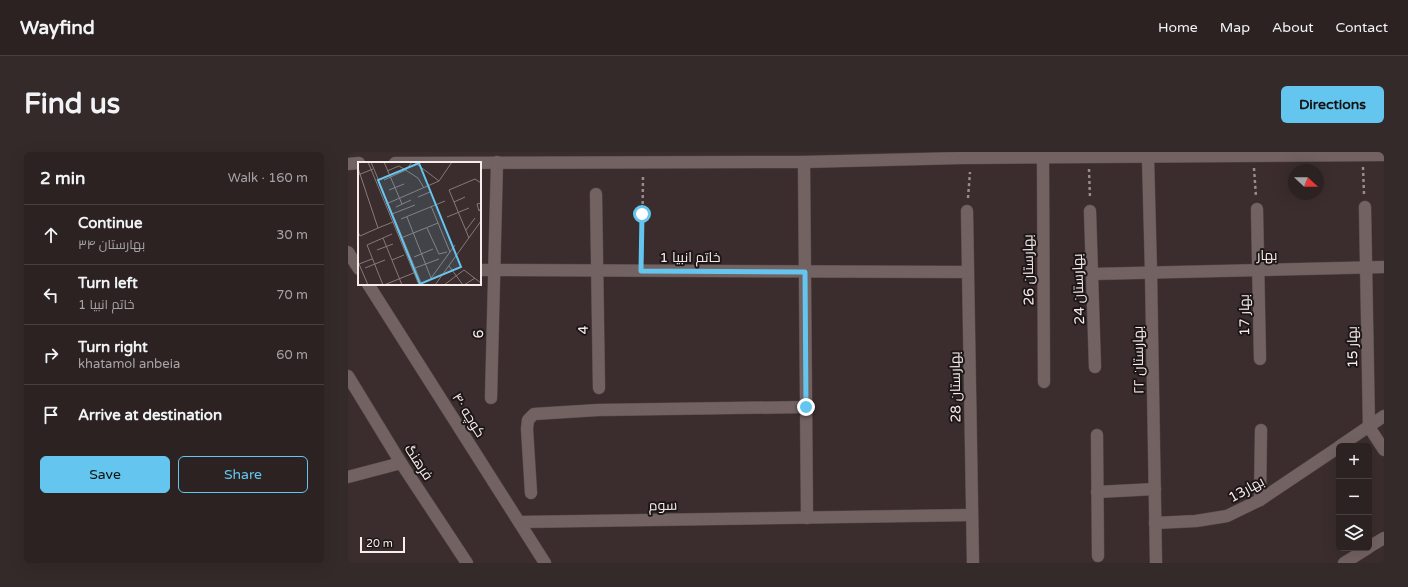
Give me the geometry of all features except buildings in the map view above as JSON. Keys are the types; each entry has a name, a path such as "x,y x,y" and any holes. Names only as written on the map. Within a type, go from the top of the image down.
{"street":[{"path":"468,152 468,162 643,162 804,157 1088,158 1148,155 1384,155"},
{"name":"بهارستان ۲۲","path":"1148,155 1156,563"},
{"path":"804,157 807,518"},
{"name":"بهارستان 26","path":"1043,158 1044,382"},
{"name":"6","path":"491,398 497,162"},
{"path":"348,164 358,163"},
{"name":"4","path":"596,194 599,388"},
{"name":"بهار 15","path":"1365,207 1369,427"},
{"name":"بهار 17","path":"1257,209 1260,360"},
{"name":"بهارستان 28","path":"968,211 972,563"},
{"name":"بهارستان 24","path":"1090,211 1095,367"},
{"path":"348,252 358,267"},
{"name":"بهار","path":"1092,274 1384,267"},
{"name":"خاتم انبیا 1","path":"481,270 968,272"},
{"name":"کوچه ۴۰","path":"369,285 545,563"},
{"name":"فرهنگ","path":"348,376 467,563"},
{"path":"531,493 527,429 528,420 534,414 598,410 806,407"},
{"name":"بهار13","path":"1345,443 1384,416"},
{"path":"1369,427 1384,450"},
{"path":"1260,500 1261,430"},
{"path":"1097,435 1098,556"},
{"name":"بهار13","path":"1155,523 1196,521 1227,516 1260,500 1336,449"},
{"path":"348,478 402,463"},
{"path":"1097,492 1155,488"},
{"name":"سوم","path":"519,522 972,515"},
{"path":"1372,546 1384,538"},
{"path":"1344,563 1363,551"}],"path":[{"path":"1363,155 1365,207"},
{"path":"1254,156 1257,209"},
{"path":"968,211 970,158"},
{"path":"1088,158 1090,211"},
{"path":"641,271 643,162"}],"route":[{"path":"642,214 641,271 805,272 806,407"}]}
